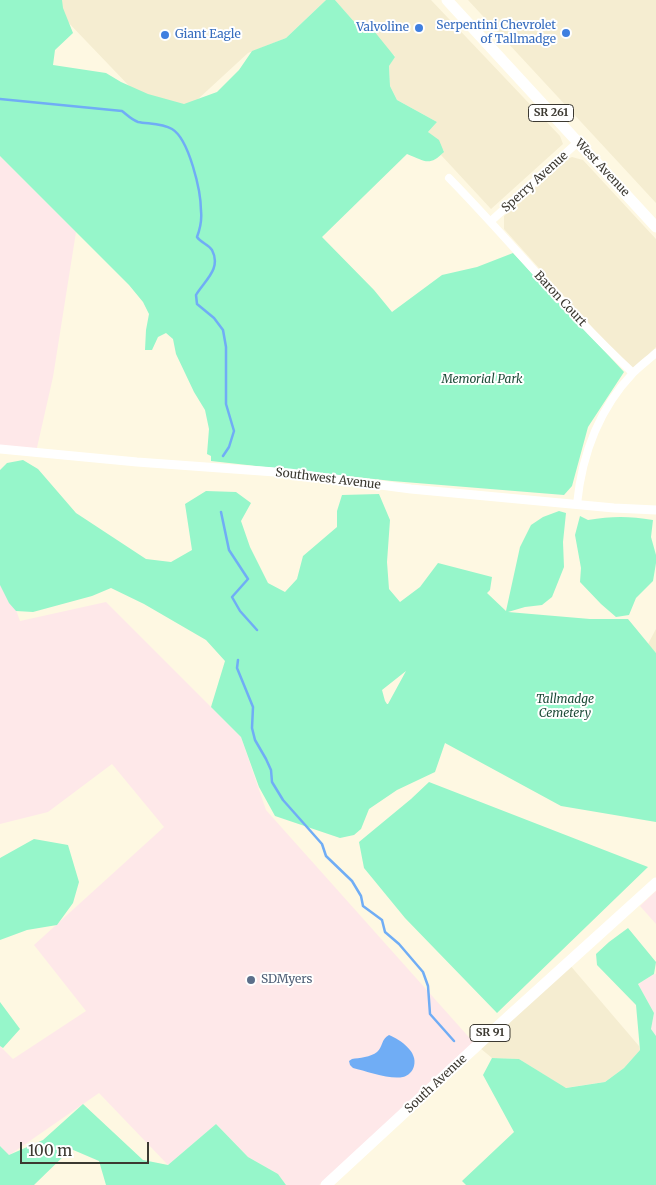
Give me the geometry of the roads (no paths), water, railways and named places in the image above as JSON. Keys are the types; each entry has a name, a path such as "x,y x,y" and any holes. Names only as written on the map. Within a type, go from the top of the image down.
{"main road":[{"name":"West Avenue","path":"447,0 656,227"},
{"name":"South Avenue","path":"326,1185 656,883"}],"street":[{"name":"Sperry Avenue","path":"491,221 578,142"},
{"name":"Baron Court","path":"448,178 491,221 515,251 611,353 633,373"},
{"path":"577,504 582,466 589,442 601,416 633,373 656,352"},
{"name":"Southwest Avenue","path":"0,449 137,462 289,473 411,489 656,510"}],"water":[{"path":"389,1035 399,1040 411,1051 415,1061 413,1070 408,1074 398,1078 385,1076 353,1068 350,1065 349,1061 352,1059 377,1052"}],"waterway":[{"path":"0,99 122,111 138,122 172,129 184,143 193,166 200,202 201,221 197,237 212,250 215,257 211,274 196,295 197,304 214,318 223,330 226,347 226,404 234,431 229,447 223,456"},
{"path":"221,512 229,550 248,579 232,597 240,611 257,630"},
{"path":"238,660 237,668 253,707 252,728 255,740 271,770 272,782 283,800 322,844 326,856 352,881 361,896 363,906 382,920 385,932 399,944 423,972 428,986 430,1014 454,1041"}],"place":[{"name":"Valvoline","path":"419,28"},
{"name":"Serpentini Chevrolet of Tallmadge","path":"566,33"},
{"name":"Giant Eagle","path":"165,35"},
{"name":"SDMyers","path":"251,980"}],"park label":[{"name":"Memorial Park","path":"482,380"},
{"name":"Tallmadge Cemetery","path":"565,707"}]}
